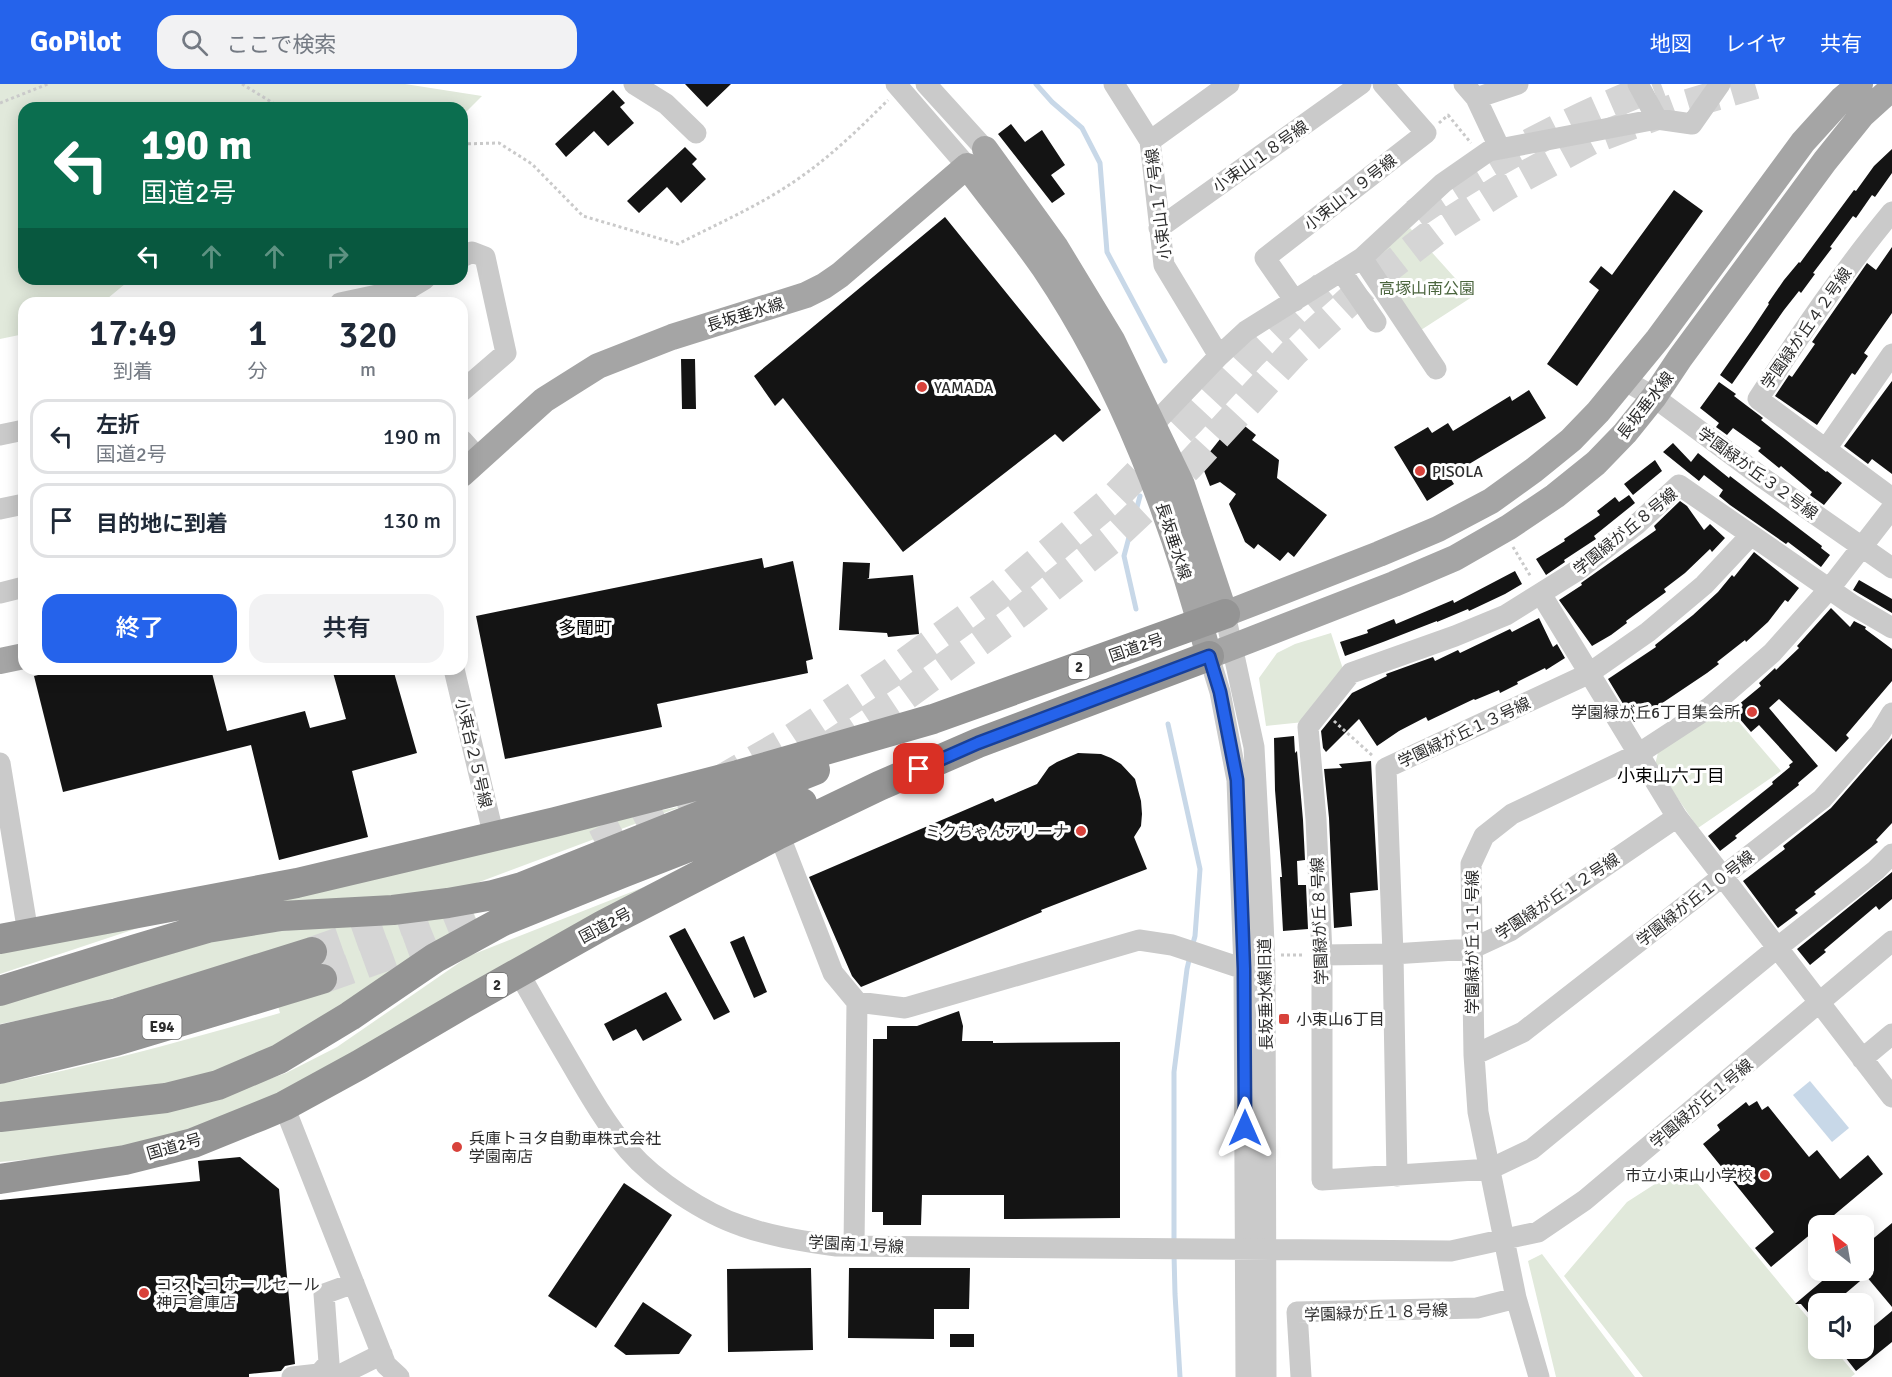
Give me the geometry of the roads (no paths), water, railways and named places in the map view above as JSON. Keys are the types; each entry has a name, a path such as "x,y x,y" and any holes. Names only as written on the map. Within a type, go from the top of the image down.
{"highway":[{"name":"国道2号","path":"14,936 297,883 494,837 738,775 933,718 1213,619"},
{"name":"国道2号","path":"0,1179 125,1160 181,1146 284,1106 360,1065 603,925 779,834 879,786 978,743 1221,651"},
{"path":"0,991 207,928 281,916 393,910 493,895 522,886 790,780 933,718"},
{"path":"0,1117 166,1098 218,1085 279,1059 350,1016 435,957 501,922 839,789 978,743"},
{"name":"E94","path":"0,1040 317,966 116,1041 0,1069"}],"main road":[{"name":"長坂垂水線","path":"1213,619 1438,529 1491,501 1571,440 1598,412 1658,339 1803,142 1842,99 1860,84"},
{"name":"長坂垂水線","path":"976,158 1055,246 1112,340 1154,424 1182,485 1221,651 1455,558 1503,531 1556,496 1596,463 1625,433 1654,397 1680,358 1825,161 1862,115 1892,88"},
{"name":"長坂垂水線","path":"468,458 544,400 598,366 672,337 806,295 824,286 976,158"},
{"name":"長坂垂水線","path":"976,158 1082,330 1122,407 1168,520 1213,619"},
{"path":"0,661 18,657"}],"street":[{"path":"634,84 666,104 696,133"},
{"path":"926,84 976,158"},
{"name":"小束山１７号線","path":"1114,84 1150,141 1164,266 1219,356"},
{"path":"1150,141 1229,84"},
{"name":"小束山１８号線","path":"1159,228 1361,84"},
{"name":"小束山１９号線","path":"1295,301 1265,258 1426,133 1383,84"},
{"path":"1491,153 1470,91 1518,84"},
{"path":"1638,84 1657,119"},
{"path":"898,86 976,158"},
{"path":"1154,424 1246,331 1362,258 1443,183 1491,153 1657,119 1692,124 1717,89"},
{"name":"学園緑が丘４２号線","path":"1892,212 1816,310 1758,399 1892,498"},
{"path":"468,254 472,252 485,257 506,353 468,387"},
{"path":"1362,258 1436,369"},
{"path":"1341,272 1376,322"},
{"path":"375,297 416,290"},
{"path":"1826,450 1892,354"},
{"name":"学園緑が丘３２号線","path":"1624,380 1654,397 1763,478 1892,568"},
{"path":"0,435 18,431"},
{"name":"学園緑が丘８号線","path":"1892,628 1851,604 1678,485 1636,525 1578,570 1506,615 1351,673 1308,727 1316,819 1322,954 1322,1180 1490,1169 1532,1149 1876,870 1892,854"},
{"path":"0,509 18,505"},
{"name":"学園緑が丘１１号線","path":"1539,1377 1516,1298 1478,1112 1471,949 1471,864 1484,836 1512,814 1638,754 1710,707 1772,653 1830,588 1892,508"},
{"name":"学園緑が丘１３号線","path":"1397,1176 1393,954 1386,768 1588,674 1648,632 1704,585 1750,536"},
{"path":"0,592 18,588"},
{"path":"1541,594 1677,817 1892,1097"},
{"name":"長坂垂水線旧道","path":"1221,651 1220,692 1237,780 1256,1249 1266,1377"},
{"name":"長坂垂水線旧道","path":"1221,651 1254,747 1265,947 1256,1249 1246,1377"},
{"name":"小束台２５号線","path":"455,675 494,837"},
{"name":"学園緑が丘１０号線","path":"1474,1055 1523,1032 1822,800 1880,733 1892,713"},
{"path":"0,763 14,936"},
{"name":"学園緑が丘１２号線","path":"1322,954 1393,954 1471,949 1510,931 1677,817"},
{"path":"779,834 832,973 857,1002 854,1246"},
{"path":"857,1002 905,1008 1139,940 1172,945 1244,969"},
{"name":"学園緑が丘１号線","path":"1212,1248 1451,1251 1538,1232 1585,1200 1892,941"},
{"name":"学園南１号線","path":"519,973 604,1118 630,1153 662,1181 699,1207 740,1226 783,1239 835,1246 1212,1248"},
{"path":"1862,1059 1892,1034"},
{"path":"284,1106 386,1365 399,1377"},
{"path":"292,1377 319,1374 329,1363 324,1294 354,1283"},
{"name":"学園緑が丘１８号線","path":"1301,1377 1297,1312 1477,1308 1516,1298"},
{"path":"336,1377 382,1354"}],"water":[{"path":"1810,1081 1849,1128 1832,1142 1793,1095"}],"waterway":[{"path":"1036,84 1052,102 1082,128 1100,163 1107,252 1165,361"},
{"path":"1136,609 1124,556 1140,496"},
{"path":"1168,724 1200,869 1195,936 1192,947"},
{"path":"1174,1245 1174,1072 1190,956"},
{"path":"1174,1254 1180,1377"}],"tunnel":[{"path":"1415,214 1473,176 1534,141 1597,110 1661,84"},
{"path":"831,745 902,698 1020,612 1113,538 1188,467 1294,352 1371,281 1437,230 1506,186 1591,140 1681,106 1755,84"},
{"path":"596,845 693,796 790,740 891,673 997,596 1114,498 1251,355 1324,286"},
{"path":"312,952 425,912"},
{"path":"322,979 433,939 494,914"}],"place":[{"name":"YAMADA","path":"922,387"},
{"name":"PISOLA","path":"1420,471"},
{"name":"学園緑が丘6丁目集会所","path":"1752,712"},
{"name":"ミクちゃんアリーナ","path":"1081,831"},
{"name":"小束山6丁目","path":"1284,1019"},
{"name":"兵庫トヨタ自動車株式会社 学園南店","path":"457,1147"},
{"name":"市立小束山小学校","path":"1765,1175"},
{"name":"コストコ ホールセール 神戸倉庫店","path":"144,1293"}],"district":[{"name":"多聞町","path":"585,628"},
{"name":"小束山六丁目","path":"1671,776"}],"park label":[{"name":"高塚山南公園","path":"1427,288"}]}
